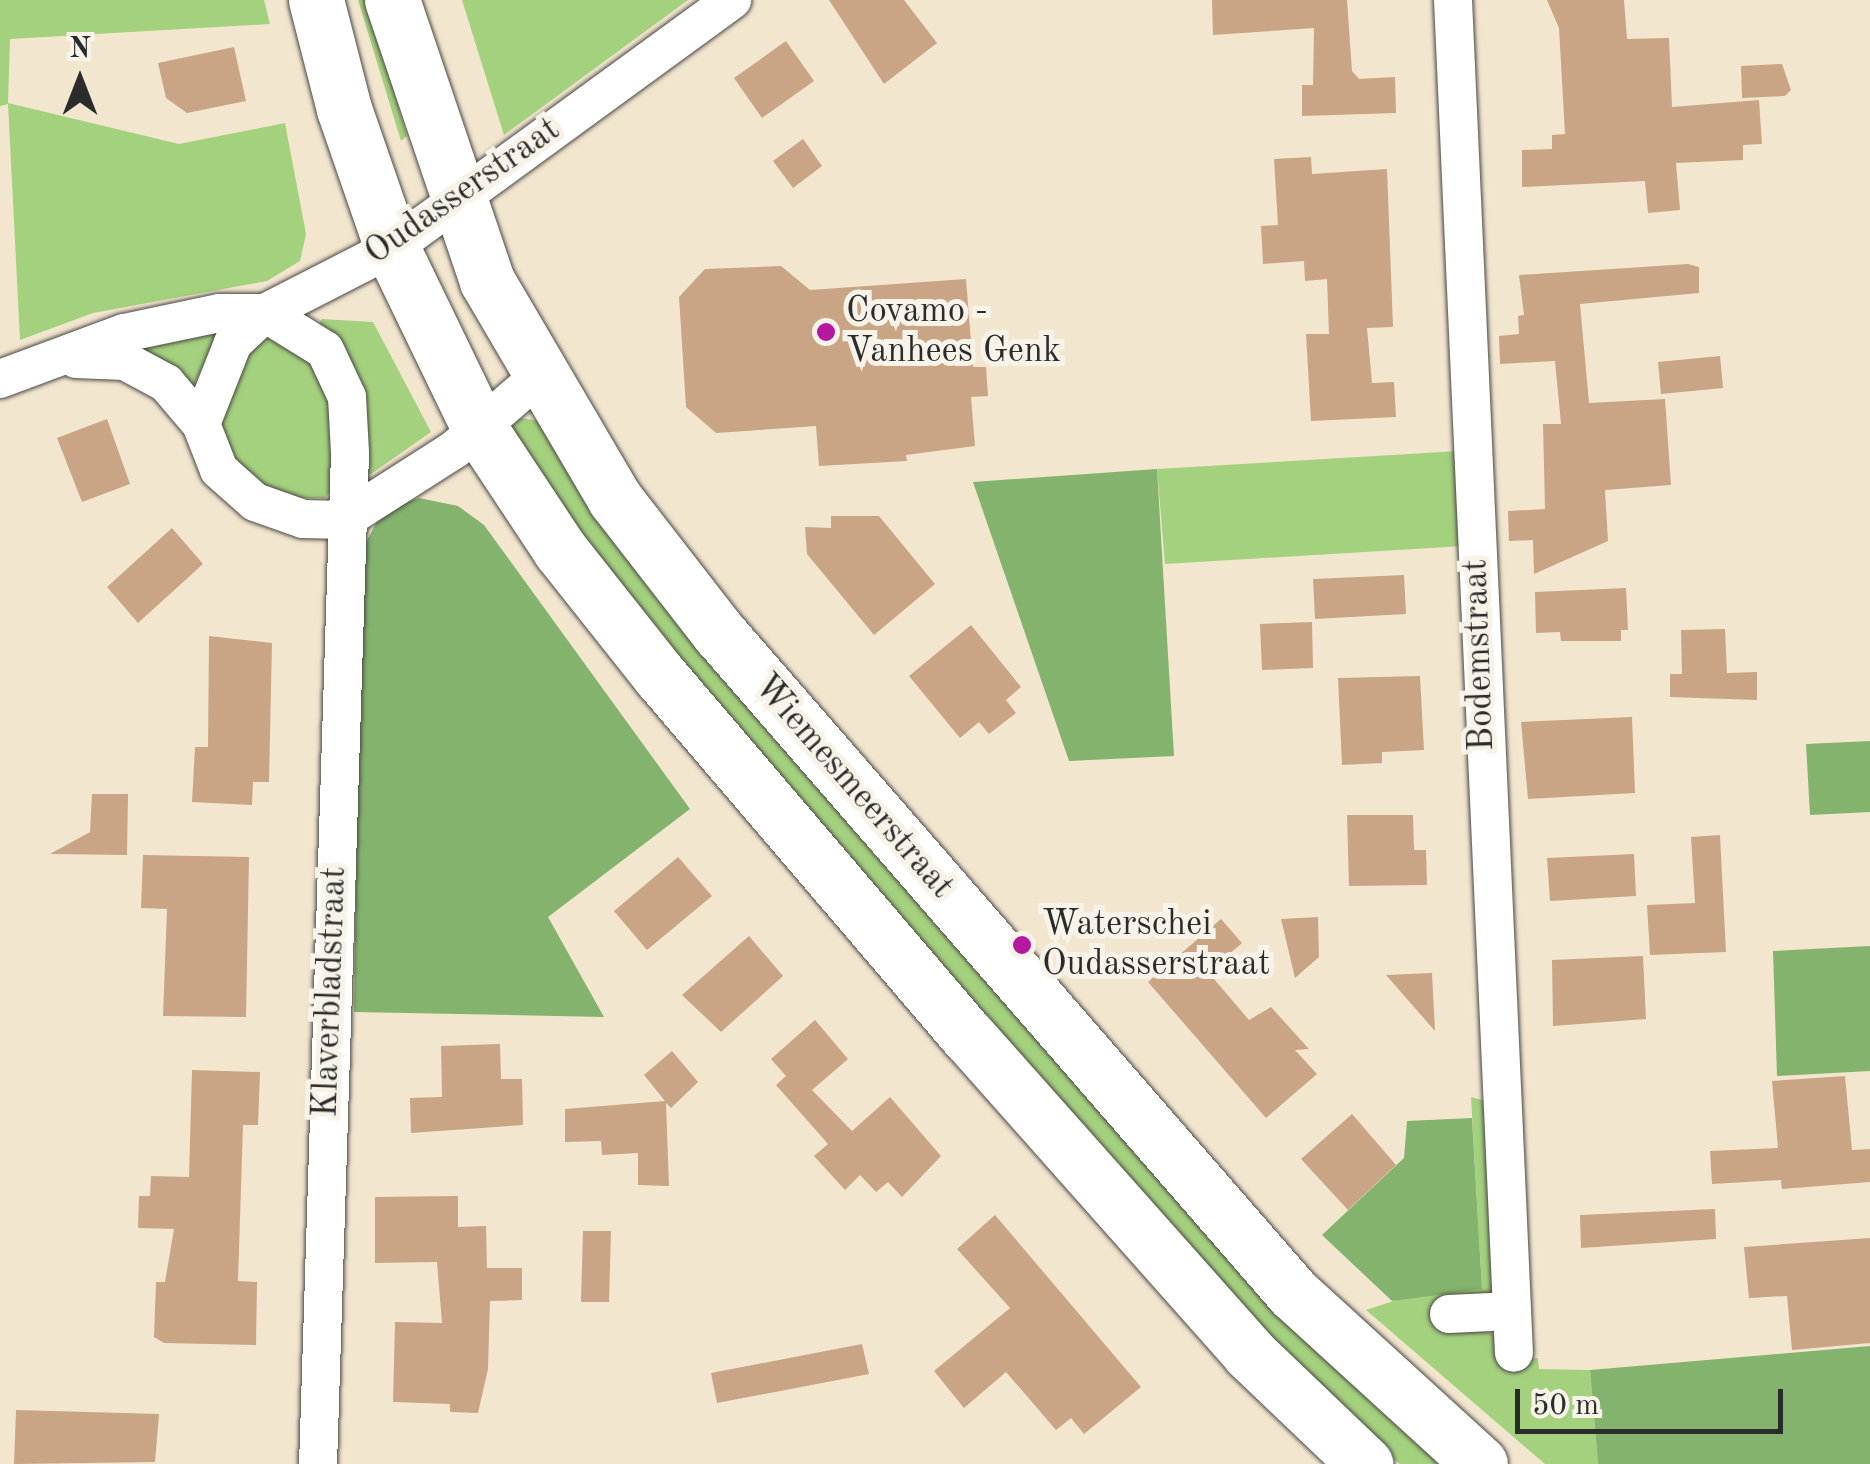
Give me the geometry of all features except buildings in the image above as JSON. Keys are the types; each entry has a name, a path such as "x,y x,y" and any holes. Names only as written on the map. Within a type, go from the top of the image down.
{"main road":[{"path":"316,0 344,109 392,248 478,426 560,550 686,706 1249,1353 1364,1464"},
{"name":"Wiemesmeerstraat","path":"392,0 456,202 488,281 538,377 615,499 719,633 1294,1294 1480,1464"}],"street":[{"name":"Oudasserstraat","path":"0,379 124,332 220,314 265,313 392,248 732,0"},
{"name":"Bodemstraat","path":"1452,0 1514,1353"},
{"path":"265,313 224,357 202,424 219,470 255,502 303,518 344,520 455,450 538,377"},
{"name":"Klaverbladstraat","path":"265,313 325,350 347,397 318,1464"},
{"name":"Oudasserstraat","path":"54,359 125,360 166,382 202,424"},
{"path":"1449,1314 1512,1311"}],"green space":[{"path":"0,0 264,0 270,24 10,39 8,103 179,144 285,123 306,234 300,261 267,281 93,313 20,340 8,104 0,106"},
{"path":"358,0 367,0 407,136 401,141"},
{"path":"462,0 688,0 504,135"},
{"path":"322,319 373,322 431,432 371,474 361,473 316,329"},
{"path":"216,329 216,344 191,390 135,343"},
{"path":"263,334 300,347 326,382 334,408 335,488 325,498 279,498 227,455 215,413 223,373"},
{"path":"521,418 539,421 1443,1464 1400,1464 1343,1421 915,946 579,536 512,427"},
{"path":"1459,451 1464,546 1165,564 1157,469"},
{"path":"1157,469 1174,756 1069,761 973,482"},
{"path":"419,498 458,506 484,525 690,809 548,917 604,1017 354,1012 361,552 383,510"},
{"path":"1870,741 1870,812 1810,815 1806,744"},
{"path":"1870,946 1870,1071 1777,1076 1773,951"},
{"path":"1471,1097 1489,1102 1495,1290 1481,1327 1499,1339 1501,1359 1538,1358 1539,1369 1590,1370 1598,1464 1545,1464 1366,1310 1412,1295 1482,1289"},
{"path":"1472,1118 1482,1289 1392,1301 1322,1235 1404,1158 1407,1121"},
{"path":"1870,1346 1870,1464 1598,1464 1590,1370"}],"place":[{"name":"Covamo - Vanhees Genk","path":"826,332"},
{"name":"Waterschei Oudasserstraat","path":"1022,945"}]}
